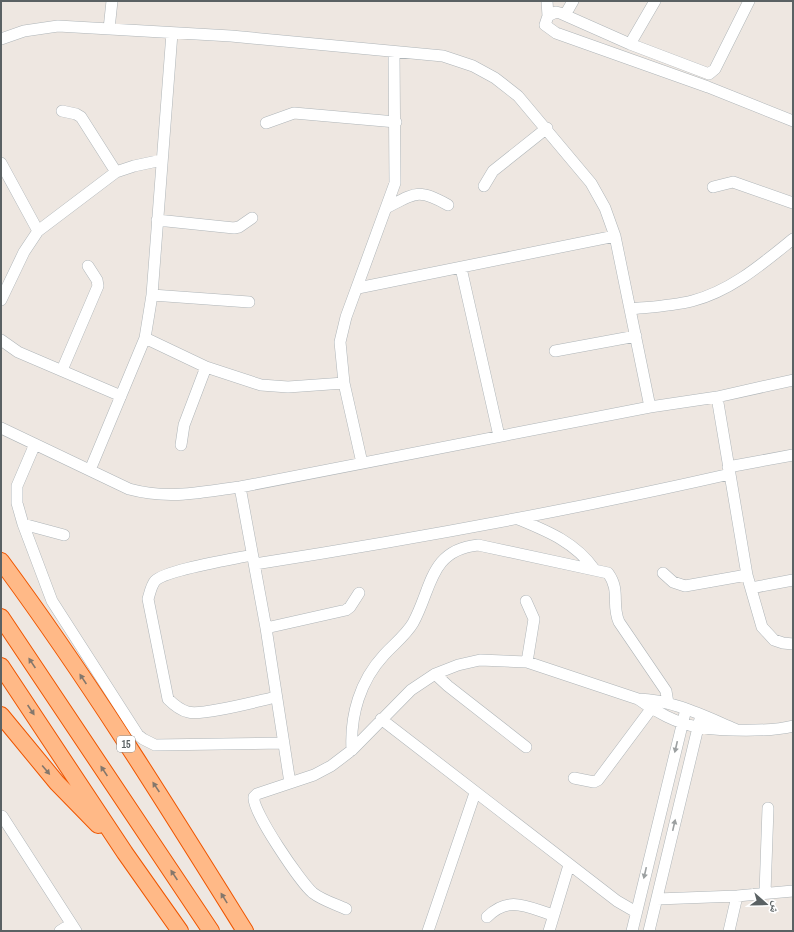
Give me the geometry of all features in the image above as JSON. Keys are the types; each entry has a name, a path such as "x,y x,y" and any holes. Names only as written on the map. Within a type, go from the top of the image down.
{"highway":[{"name":"15","path":"1,561 38,610 160,794 245,931"},
{"path":"1,616 212,931"},
{"path":"1,666 125,853 180,931"},
{"path":"1,715 57,783 125,853"}],"street":[{"path":"109,29 112,1"},
{"path":"547,1 548,16 546,24 556,33 708,87 793,121"},
{"path":"565,15 573,1"},
{"path":"630,44 655,1"},
{"path":"548,16 556,12 565,15 630,44 709,74 715,69 749,1"},
{"path":"1,39 24,31 58,26 231,36 443,56 473,66 495,78 518,96 547,128 591,183 605,208 615,236 650,407"},
{"path":"90,470 145,338 152,295 172,33"},
{"path":"362,463 344,383 340,342 346,317 358,288 396,175 394,52"},
{"path":"62,112 76,114 81,117 116,172"},
{"path":"266,123 294,113 396,122"},
{"path":"484,186 493,171 547,128"},
{"path":"1,300 24,252 38,231 116,172 134,166 162,160"},
{"path":"1,163 38,231"},
{"path":"712,187 733,182 793,203"},
{"path":"386,208 418,193 430,196 448,206"},
{"path":"157,220 234,228 239,227 252,218"},
{"path":"358,288 615,236"},
{"path":"630,309 690,301 722,290 764,263 793,239"},
{"path":"62,370 98,286 97,280 88,266"},
{"path":"461,268 499,436"},
{"path":"152,295 249,302"},
{"path":"554,351 636,336"},
{"path":"145,338 206,367 261,385 273,387 344,383"},
{"path":"1,340 18,352 121,396"},
{"path":"181,444 184,425 206,367"},
{"path":"1,428 130,489 150,494 171,496 240,487 650,407 717,397 793,380"},
{"path":"717,397 747,575 762,627 768,635 783,644 793,644"},
{"path":"34,444 17,486 17,503 23,524 52,601 71,634 143,739 155,745 283,743"},
{"path":"276,697 196,713 188,712 173,704 168,699 148,599 151,588 156,580 164,576 253,560 409,539 578,508 793,456"},
{"path":"240,487 266,628 290,784"},
{"path":"517,519 558,536 587,559 594,569"},
{"path":"23,524 64,535"},
{"path":"352,750 352,724 361,691 369,672 412,624 432,576 440,562 449,554 464,548 478,545 608,573 615,585 615,609 619,622 666,691 668,703"},
{"path":"663,573 673,582 685,586 747,575"},
{"path":"751,588 793,580"},
{"path":"266,628 346,610 359,593"},
{"path":"526,601 534,619 527,662"},
{"path":"346,909 320,897 305,886 263,823 254,804 254,797 257,794 314,775 331,766 352,750 410,690 436,674 458,665 480,660 527,662 652,704 682,722 698,727 779,729 793,726"},
{"path":"436,674 448,686 526,747"},
{"path":"652,704 668,703 735,729"},
{"path":"574,778 594,782 598,780 652,704"},
{"path":"632,931 686,709"},
{"path":"649,931 701,715"},
{"path":"381,719 569,865 617,901 636,912"},
{"path":"428,931 475,793"},
{"path":"765,893 768,808"},
{"path":"2,816 74,927 60,931"},
{"path":"550,931 553,915 569,865"},
{"path":"657,899 737,896 793,891"},
{"path":"729,931 737,896"},
{"path":"487,917 495,909 508,904 516,904 553,915"}]}
